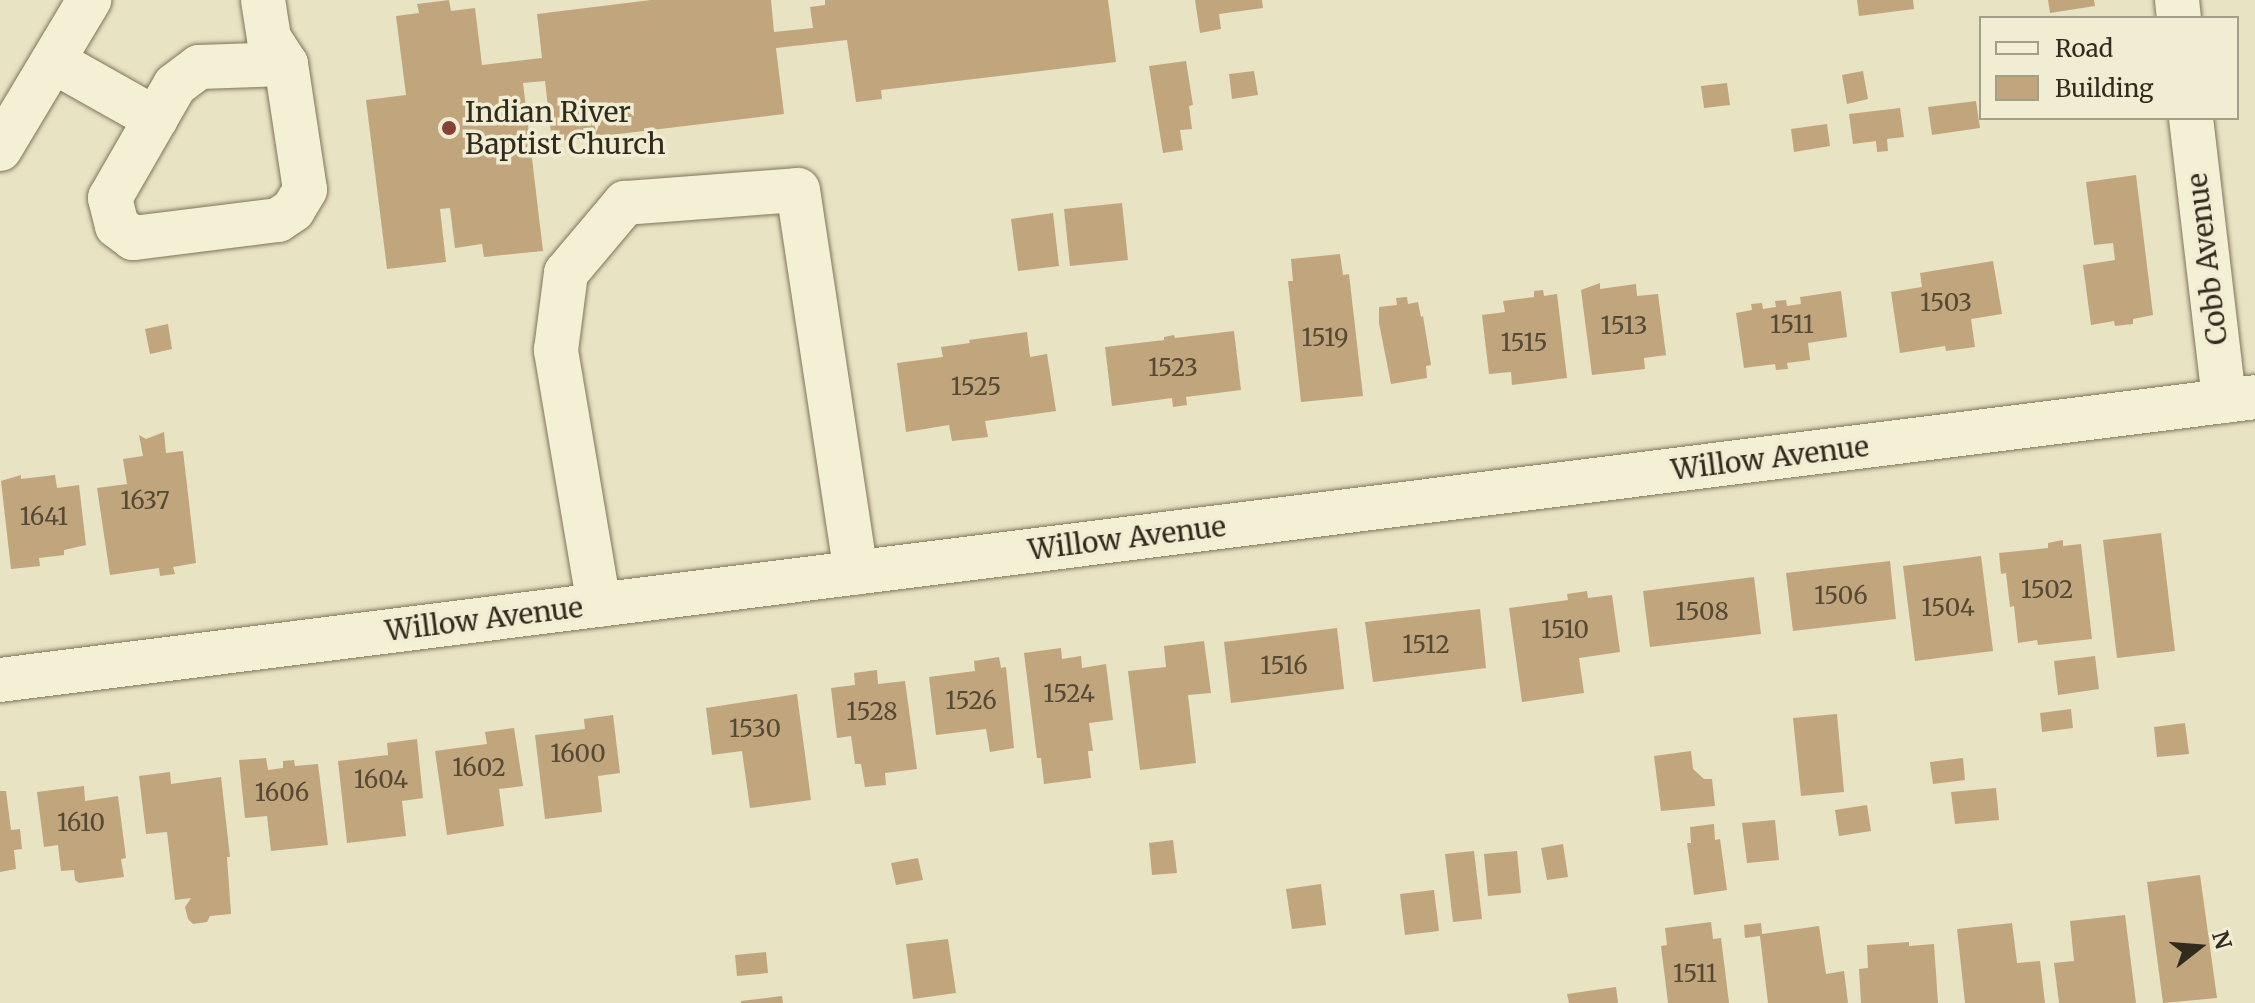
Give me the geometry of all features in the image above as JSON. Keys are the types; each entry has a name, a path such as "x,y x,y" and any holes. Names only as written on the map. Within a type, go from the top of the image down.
{"street":[{"path":"0,149 89,0"},
{"path":"263,0 269,38 286,64 305,190 293,210 278,220 133,238 117,226 110,198 175,85 199,67 286,64"},
{"path":"53,61 156,119"},
{"name":"Cobb Avenue","path":"2191,120 2240,399"},
{"path":"599,605 556,350 566,273 625,203 798,190 856,573"},
{"name":"Willow Avenue","path":"0,680 2240,399"}],"building":[{"name":"Indian River Baptist Church","path":"449,0 451,11 475,8 482,65 542,58 537,14 651,0 771,0 774,32 813,28 810,7 825,5 825,0 1108,0 1116,62 881,90 882,99 856,102 847,40 776,48 784,114 552,142 545,81 523,83 543,251 484,257 482,244 455,248 450,208 440,209 446,262 387,269 366,100 406,95 396,16 419,13 417,4"},
{"path":"1195,0 1262,0 1263,8 1219,14 1221,29 1200,33"},
{"path":"1857,0 1913,0 1914,9 1859,16"},
{"path":"2048,0 2094,0 2095,6 2050,13"},
{"path":"1186,61 1193,105 1189,106 1192,129 1180,130 1183,150 1163,153 1149,66"},
{"path":"1254,71 1258,95 1232,99 1229,74"},
{"path":"1863,71 1868,99 1847,104 1842,75"},
{"path":"1727,83 1730,105 1704,108 1701,86"},
{"path":"1976,101 1980,128 1932,135 1928,107"},
{"path":"1900,108 1904,137 1887,139 1888,151 1877,152 1876,141 1853,144 1849,114"},
{"path":"1827,124 1830,146 1794,152 1791,129"},
{"path":"2136,175 2153,315 2133,319 2133,324 2115,326 2114,321 2091,325 2083,265 2115,260 2113,243 2094,245 2086,182"},
{"path":"1122,203 1128,260 1070,266 1064,209"},
{"path":"1053,213 1059,266 1018,271 1011,219"},
{"path":"1340,254 1343,275 1349,274 1363,396 1301,402 1288,281 1293,281 1291,259"},
{"path":"1993,261 2002,314 1971,319 1975,347 1946,351 1945,346 1900,353 1891,292 1922,287 1920,273"},
{"path":"1600,283 1600,289 1636,284 1637,296 1658,294 1666,355 1644,358 1645,369 1592,375 1581,290"},
{"path":"1543,290 1544,296 1557,294 1567,378 1512,385 1511,372 1489,374 1482,315 1505,312 1503,301 1534,297 1534,291"},
{"path":"1841,291 1847,337 1808,343 1810,360 1787,363 1788,369 1776,370 1775,364 1744,368 1736,313 1752,310 1751,304 1762,303 1763,309 1776,307 1775,301 1786,300 1787,306 1801,304 1800,297"},
{"path":"1407,297 1408,304 1418,302 1423,316 1431,365 1426,366 1427,378 1391,384 1379,323 1379,307 1397,305 1396,298"},
{"path":"168,324 172,349 150,354 145,329"},
{"path":"1234,331 1241,390 1186,397 1187,405 1173,407 1172,398 1112,406 1105,347 1164,340 1164,337 1174,335 1175,338"},
{"path":"1027,332 1030,357 1047,354 1056,411 985,421 988,437 952,441 949,425 906,432 897,363 943,357 941,347 970,343 969,340"},
{"path":"164,432 166,453 183,451 196,563 173,567 175,574 160,576 159,568 110,575 97,488 127,484 123,459 143,456 139,435 146,439"},
{"path":"21,475 21,479 55,475 57,488 79,485 86,545 64,550 64,555 39,558 40,566 11,569 1,481"},
{"path":"2161,533 2175,651 2117,658 2103,540"},
{"path":"2063,540 2063,546 2081,544 2092,639 2038,645 2037,640 2018,643 2014,606 2010,607 2006,573 2001,574 1999,553 2048,548 2048,543"},
{"path":"1981,556 1993,651 1915,661 1903,566"},
{"path":"1890,561 1896,619 1793,631 1786,573"},
{"path":"1754,577 1761,634 1650,647 1643,591"},
{"path":"1587,591 1588,598 1612,595 1620,652 1579,658 1584,693 1522,702 1509,608 1568,600 1567,594"},
{"path":"1480,609 1486,668 1373,682 1365,622"},
{"path":"1337,628 1344,689 1231,703 1224,642"},
{"path":"1204,641 1211,693 1188,695 1196,763 1140,770 1128,671 1166,667 1164,646"},
{"path":"1061,648 1062,659 1081,656 1082,668 1106,664 1113,720 1089,723 1093,751 1088,751 1091,778 1044,784 1041,758 1037,758 1024,653"},
{"path":"2095,656 2099,689 2058,695 2054,661"},
{"path":"999,657 1001,668 1006,667 1014,748 990,752 986,729 936,735 929,677 975,671 974,661"},
{"path":"877,670 878,684 905,681 917,769 885,773 886,785 865,787 861,764 855,764 851,736 837,738 831,688 855,685 854,673"},
{"path":"797,694 811,800 750,808 742,751 712,755 706,708"},
{"path":"2071,709 2073,728 2042,732 2040,713"},
{"path":"1837,714 1844,792 1801,796 1793,718"},
{"path":"613,715 620,773 598,776 602,812 545,819 535,735 585,729 584,719"},
{"path":"2185,723 2189,754 2157,757 2154,727"},
{"path":"514,728 523,786 499,789 504,826 447,835 435,751 487,744 485,732"},
{"path":"417,739 423,798 402,801 406,836 347,843 338,761 388,755 387,743"},
{"path":"1691,751 1693,769 1704,779 1712,779 1715,806 1661,811 1654,756"},
{"path":"266,758 268,770 283,768 283,761 294,760 295,766 318,764 328,845 271,851 267,816 245,818 239,760"},
{"path":"1963,758 1965,780 1933,784 1930,762"},
{"path":"170,772 171,784 221,777 230,857 227,857 231,914 210,916 207,922 193,924 185,907 191,898 175,900 167,832 146,834 139,776"},
{"path":"84,786 85,801 118,796 126,858 121,859 124,877 79,883 75,880 74,870 61,871 58,845 44,847 37,792"},
{"path":"1996,788 1999,820 1955,824 1951,792"},
{"path":"0,791 6,791 11,830 20,829 22,849 14,850 16,869 0,872"},
{"path":"1867,805 1871,831 1839,836 1835,810"},
{"path":"1775,820 1779,860 1747,863 1742,823"},
{"path":"1714,824 1715,840 1720,839 1727,890 1694,895 1687,843 1691,843 1690,827"},
{"path":"1173,840 1177,873 1152,875 1149,843"},
{"path":"1563,844 1568,877 1547,880 1541,848"},
{"path":"1474,851 1482,919 1453,922 1445,854"},
{"path":"1517,851 1521,893 1488,896 1484,854"},
{"path":"918,858 923,880 896,885 891,863"},
{"path":"2200,875 2217,998 2163,1003 2147,882"},
{"path":"1321,884 1326,925 1292,929 1286,889"},
{"path":"1434,890 1439,931 1405,935 1400,894"},
{"path":"2125,915 2136,1003 2059,1003 2054,963 2074,961 2070,921"},
{"path":"1711,922 1713,939 1721,938 1729,1003 1668,1003 1661,946 1667,945 1665,928"},
{"path":"1761,923 1762,934 1819,926 1826,974 1844,971 1848,1003 1768,1003 1760,936 1745,938 1744,925"},
{"path":"2012,923 2017,963 2040,961 2045,1003 1965,1003 1957,929"},
{"path":"948,939 956,993 913,999 906,944"},
{"path":"1909,942 1909,946 1934,944 1938,1003 1861,1003 1859,969 1868,968 1867,945"},
{"path":"766,952 768,973 737,976 735,955"},
{"path":"1616,987 1618,1003 1569,1003 1567,994"},
{"path":"782,996 783,1003 741,1003 741,1001"}],"place":[{"name":"Indian River Baptist Church","path":"449,128"}]}
